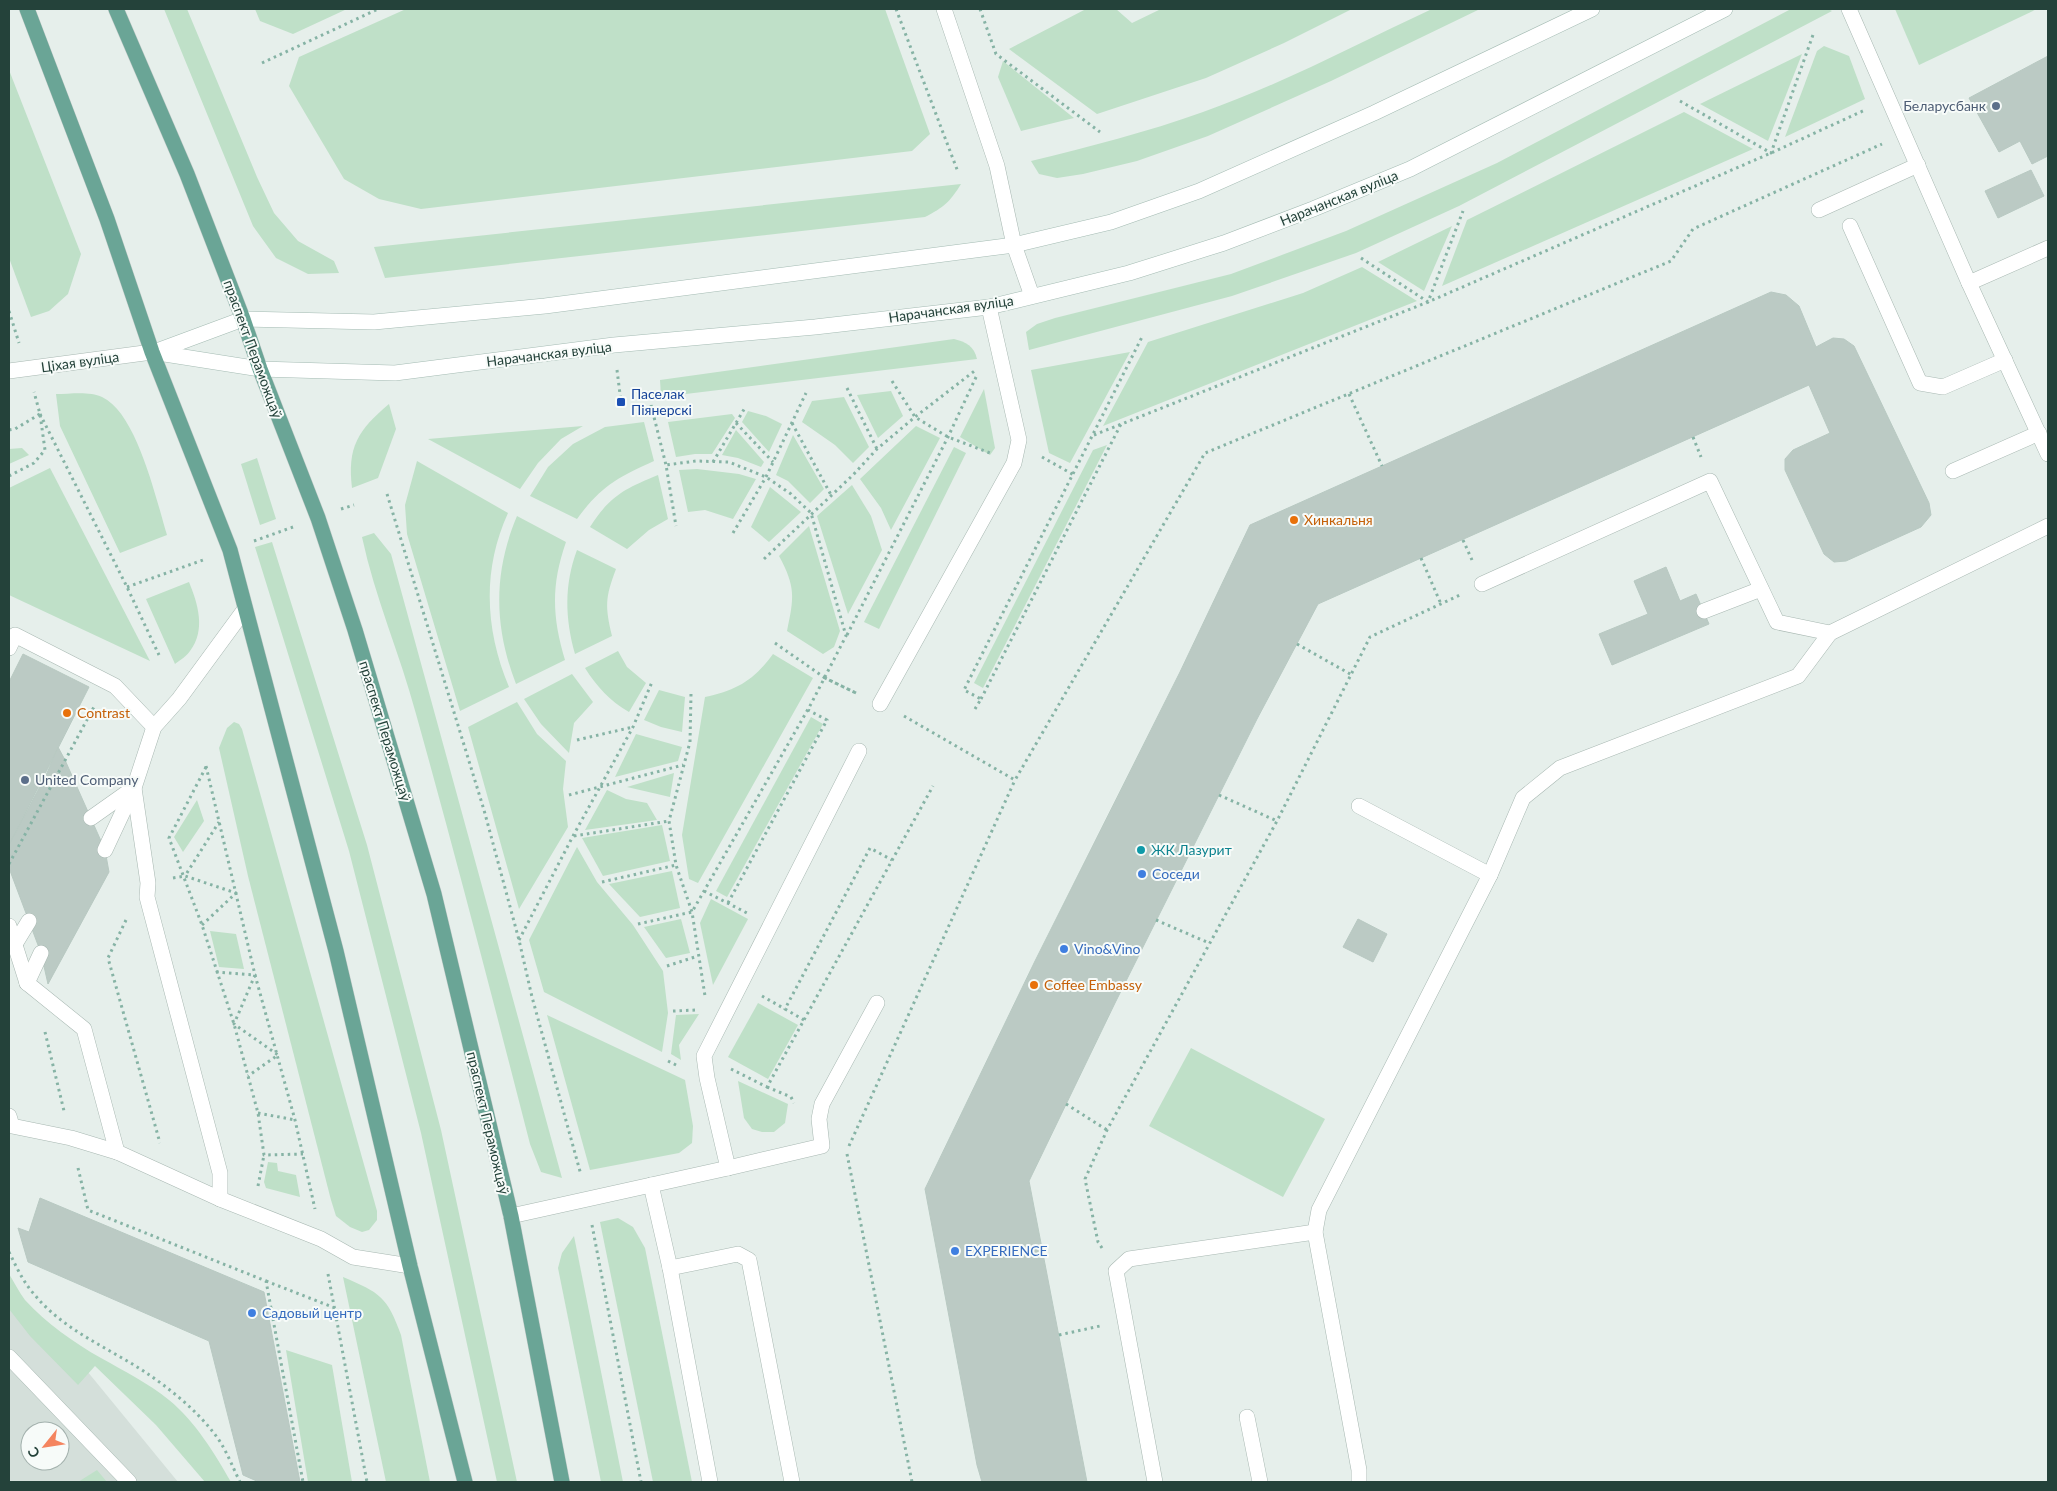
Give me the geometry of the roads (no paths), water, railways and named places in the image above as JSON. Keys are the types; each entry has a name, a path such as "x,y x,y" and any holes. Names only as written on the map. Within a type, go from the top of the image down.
{"main road":[{"path":"27,9 107,219 152,352 230,550 336,951 410,1266 465,1482"},
{"name":"праспект Пераможцаў","path":"116,9 187,174 318,518 338,576 434,894 511,1216 562,1482"},
{"path":"944,9 996,166 1014,245 1032,296"},
{"path":"152,352 243,319 374,322 545,306 1014,245 1111,222 1199,191 1374,113 1592,9"},
{"name":"Нарачанская вуліца","path":"152,352 260,369 395,373 614,346 815,327 989,307 1129,273 1224,243 1410,169 1725,9"},
{"path":"1849,9 2048,454"},
{"path":"1819,210 1918,165"},
{"path":"1850,226 1920,383 1942,387 2005,360"},
{"path":"1970,282 2048,248"},
{"path":"880,704 1014,462 1019,440 989,307"},
{"name":"Ціхая вуліца","path":"9,371 152,352"},
{"path":"1953,470 2039,433"},
{"path":"1482,584 1710,481 1777,622 1830,633"},
{"path":"1359,1482 1359,1470 1315,1232 1319,1210 1490,875 1523,798 1560,768 1798,676 1830,633 2048,526"},
{"path":"1704,611 1761,589"},
{"path":"105,850 134,788 154,727 179,699 245,609"},
{"path":"9,648 15,635 115,686 154,727"},
{"path":"728,1168 707,1078 704,1056 860,751"},
{"path":"91,818 134,788"},
{"path":"134,788 148,883 148,897 220,1173 220,1199"},
{"path":"1359,806 1490,875"},
{"path":"15,944 29,921"},
{"path":"9,926 28,983 84,1030 117,1152"},
{"path":"28,983 41,953"},
{"path":"511,1216 822,1146 819,1118 822,1104 877,1003"},
{"path":"9,1116 12,1126 71,1138 117,1152 220,1199 321,1239 353,1257 410,1266"},
{"path":"651,1185 670,1268 710,1482"},
{"path":"1155,1482 1116,1271 1129,1259 1315,1232"},
{"path":"670,1268 738,1254 749,1260 792,1482"},
{"path":"9,1357 129,1482"},
{"path":"1247,1417 1260,1482"}],"place":[{"name":"Беларусбанк","path":"1996,106"},
{"name":"Паселак Піянерскі","path":"621,402"},
{"name":"Хинкальня","path":"1294,520"},
{"name":"Contrast","path":"67,713"},
{"name":"United Company","path":"25,780"},
{"name":"ЖК Лазурит","path":"1141,850"},
{"name":"Соседи","path":"1142,874"},
{"name":"Vino&Vino","path":"1064,949"},
{"name":"Coffee Embassy","path":"1034,985"},
{"name":"EXPERIENCE","path":"955,1251"},
{"name":"Садовый центр","path":"252,1313"}]}
